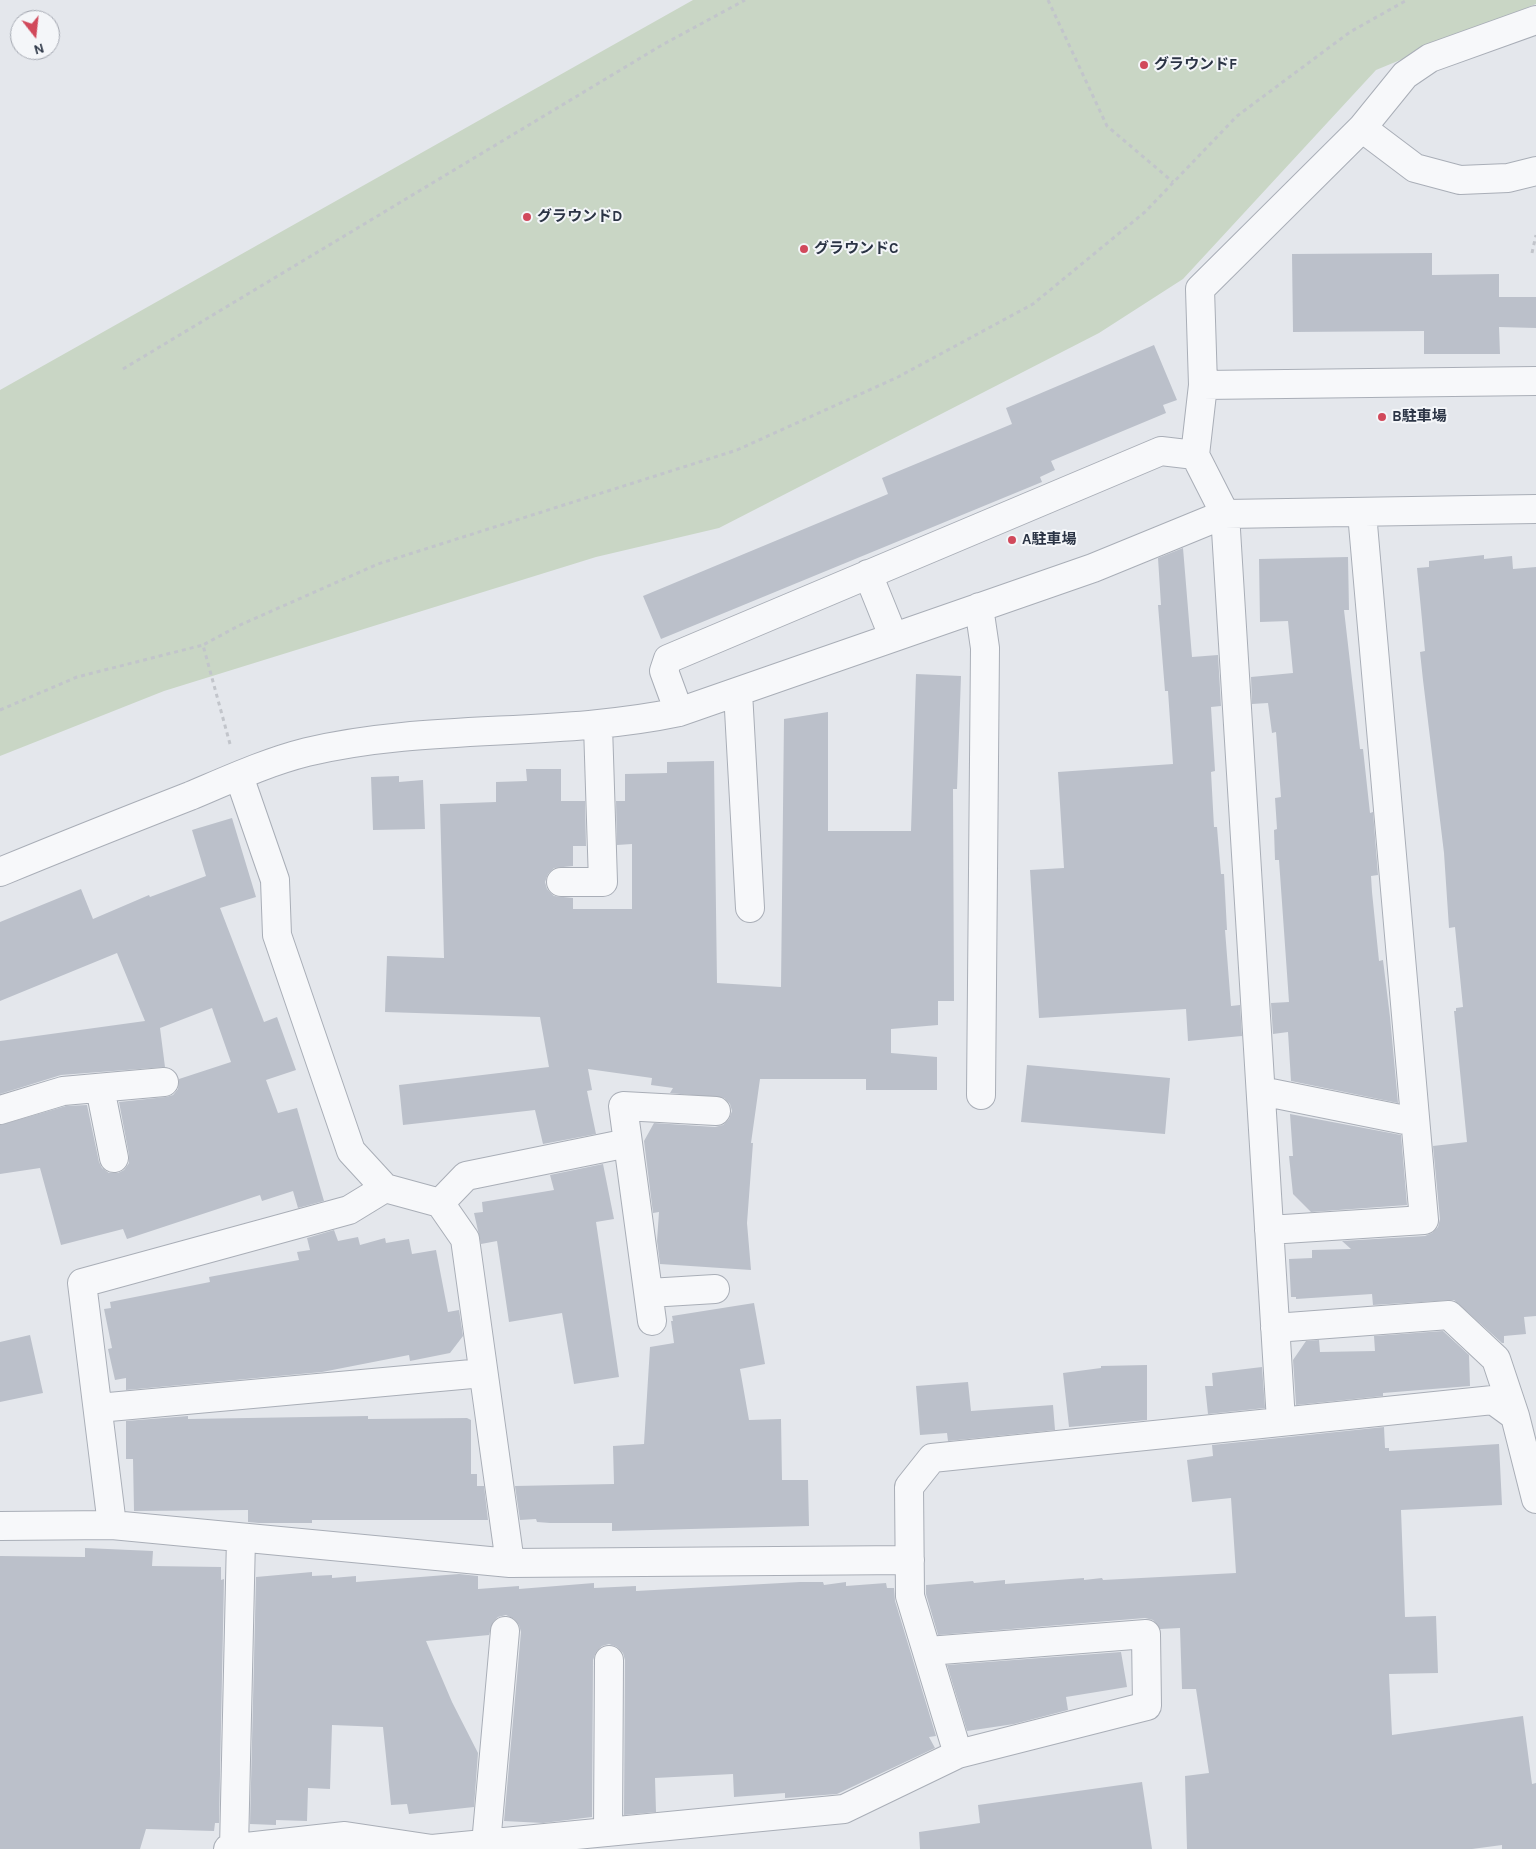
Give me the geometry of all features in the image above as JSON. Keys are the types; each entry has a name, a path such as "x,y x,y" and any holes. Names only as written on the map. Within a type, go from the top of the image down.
{"street":[{"path":"1281,1421 1225,514 1195,455 1203,385 1200,289 1362,128 1405,75 1430,58 1536,20"},
{"path":"1362,128 1415,168 1460,180 1508,178 1536,171"},
{"path":"1203,385 1536,381"},
{"path":"679,712 664,671 668,659 1161,451 1195,455"},
{"path":"0,872 239,776 306,752 427,733 598,726 632,722 679,712 892,636 1092,568 1225,514 1536,509"},
{"path":"1269,1230 1424,1220 1362,513"},
{"path":"868,574 892,636"},
{"path":"979,607 985,648 981,1095"},
{"path":"738,692 750,908"},
{"path":"561,882 603,882 598,726"},
{"path":"239,776 275,880 277,935 351,1151 385,1188 440,1203 465,1239 510,1563"},
{"path":"0,1110 62,1091 164,1082"},
{"path":"100,1088 114,1158"},
{"path":"1261,1091 1414,1122"},
{"path":"652,1321 623,1106 716,1110"},
{"path":"440,1203 466,1176 628,1143"},
{"path":"112,1525 82,1284 349,1210 385,1188"},
{"path":"649,1293 715,1289"},
{"path":"1275,1328 1449,1315 1496,1360 1515,1416 1536,1499"},
{"path":"98,1408 483,1373"},
{"path":"958,1754 910,1596 909,1488 932,1458 1494,1400 1515,1416"},
{"path":"0,1526 112,1525 510,1563 910,1560"},
{"path":"234,1848 241,1538"},
{"path":"486,1844 504,1631"},
{"path":"228,1849 345,1836 432,1849 844,1810 958,1754 1147,1706 1146,1634 928,1651"},
{"path":"608,1832 609,1660"}],"path":[{"path":"123,369 662,45 745,0"},
{"path":"1048,0 1106,126 1173,182"},
{"path":"0,710 77,677 203,645 240,625 378,564 737,450 898,377 1033,304 1145,212 1238,116 1350,32 1407,0"},
{"path":"1532,253 1536,235"},
{"path":"203,645 239,776"}],"green space":[{"path":"693,0 1536,0 1536,4 1376,70 1183,279 1099,333 719,528 596,557 164,691 0,756 0,390"}],"building":[{"path":"1432,253 1432,275 1499,274 1499,297 1536,297 1536,328 1499,327 1500,354 1424,354 1424,331 1293,332 1292,254"},
{"path":"1154,345 1177,400 1163,405 1166,413 1051,461 1055,470 1040,477 1042,482 661,639 643,596 888,494 882,478 1012,424 1006,408"},
{"path":"1183,548 1192,657 1218,655 1221,706 1211,707 1215,771 1211,772 1214,827 1217,827 1221,874 1224,874 1227,930 1225,930 1231,1006 1240,1005 1242,1036 1188,1041 1186,1009 1039,1018 1030,870 1064,868 1058,772 1173,764 1168,691 1165,691 1158,605 1161,605 1158,558"},
{"path":"1484,555 1484,559 1512,556 1513,569 1536,567 1536,1316 1524,1317 1526,1334 1504,1336 1504,1343 1454,1300 1373,1305 1372,1294 1296,1299 1296,1297 1291,1297 1289,1259 1312,1258 1312,1250 1351,1249 1342,1241 1425,1236 1432,1233 1438,1227 1440,1219 1433,1146 1467,1142 1454,1011 1456,1011 1456,1008 1463,1007 1455,927 1449,928 1444,853 1420,652 1425,651 1417,568 1429,567 1429,561"},
{"path":"1348,557 1349,610 1344,610 1360,749 1363,749 1370,813 1373,812 1378,875 1371,876 1372,892 1379,961 1383,960 1398,1103 1291,1081 1288,1032 1273,1034 1271,1003 1289,1002 1279,860 1275,860 1274,830 1277,829 1275,798 1281,797 1276,732 1272,733 1268,703 1252,704 1251,677 1293,673 1288,621 1260,622 1259,559"},
{"path":"916,674 961,676 957,789 953,789 954,1001 938,1001 938,1025 891,1029 891,1053 937,1057 937,1090 866,1090 866,1079 760,1079 751,1143 753,1143 747,1223 751,1270 660,1264 657,1241 659,1212 653,1213 644,1141 654,1123 715,1127 723,1125 729,1119 732,1111 730,1104 724,1098 670,1093 673,1088 651,1085 652,1078 588,1069 592,1090 587,1091 596,1134 543,1144 535,1110 403,1125 399,1085 549,1067 540,1017 385,1012 387,956 444,958 440,804 496,802 496,782 527,781 526,769 561,769 561,801 585,801 586,846 573,846 573,866 554,868 548,874 545,882 547,889 554,896 573,898 573,909 632,909 632,844 617,845 616,801 625,801 625,774 667,773 667,762 714,761 717,983 781,987 784,719 828,712 828,831 911,831"},
{"path":"399,776 399,782 423,780 425,829 373,830 371,777"},
{"path":"232,818 256,897 220,908 264,1022 277,1017 296,1070 266,1080 278,1113 297,1108 324,1201 298,1208 293,1191 262,1201 260,1195 127,1239 123,1229 61,1245 40,1168 0,1174 0,1125 66,1106 87,1105 99,1162 102,1168 109,1173 118,1173 124,1170 129,1163 119,1102 173,1095 178,1089 179,1079 231,1062 212,1008 160,1028 165,1067 61,1075 0,1094 0,1041 145,1021 117,953 0,1001 0,922 81,889 93,919 149,895 150,897 206,876 192,830"},
{"path":"1027,1065 1170,1078 1165,1134 1021,1122"},
{"path":"1290,1114 1401,1135 1407,1205 1311,1212 1293,1194 1289,1156 1293,1156"},
{"path":"603,1164 614,1219 596,1222 619,1377 574,1384 562,1313 509,1322 497,1241 481,1244 474,1213 483,1212 482,1202 554,1190 550,1175"},
{"path":"334,1230 338,1241 358,1237 360,1245 385,1238 386,1243 409,1239 412,1254 436,1250 448,1312 459,1310 463,1336 450,1353 410,1361 409,1355 322,1372 126,1390 126,1378 115,1380 108,1349 112,1348 104,1309 111,1308 110,1302 210,1282 209,1277 299,1260 297,1252 310,1250 307,1238"},
{"path":"754,1303 765,1364 740,1369 749,1420 781,1419 782,1480 808,1480 809,1526 612,1531 612,1523 550,1523 537,1522 536,1519 520,1520 515,1486 614,1484 613,1446 644,1444 650,1347 674,1343 672,1316"},
{"path":"1443,1331 1469,1355 1470,1386 1383,1393 1383,1396 1296,1405 1293,1360 1306,1341 1319,1340 1320,1352 1375,1351 1374,1336"},
{"path":"30,1335 43,1393 0,1402 0,1342"},
{"path":"1147,1365 1147,1420 1069,1427 1063,1373 1101,1368 1101,1366"},
{"path":"1262,1367 1265,1408 1208,1414 1205,1386 1213,1386 1212,1373"},
{"path":"968,1382 971,1411 1053,1405 1055,1430 948,1441 947,1433 920,1435 916,1386"},
{"path":"188,1416 188,1419 368,1416 368,1419 467,1418 471,1420 471,1474 477,1474 477,1486 484,1486 488,1520 312,1520 312,1523 259,1523 248,1522 248,1510 134,1511 133,1459 126,1459 126,1421"},
{"path":"1384,1427 1385,1448 1389,1448 1389,1451 1499,1444 1502,1505 1401,1510 1405,1617 1436,1616 1438,1673 1389,1674 1392,1735 1523,1716 1532,1784 1536,1783 1536,1849 1502,1849 1502,1845 1472,1849 1187,1849 1185,1776 1209,1773 1196,1689 1182,1689 1180,1628 1160,1629 1153,1620 1145,1618 938,1635 926,1594 926,1585 973,1581 974,1583 1005,1580 1005,1584 1084,1578 1084,1580 1102,1578 1103,1580 1236,1573 1231,1498 1192,1502 1187,1460 1213,1456 1212,1445"},
{"path":"85,1548 153,1551 152,1566 221,1567 221,1580 224,1579 219,1823 215,1823 214,1831 146,1829 140,1849 0,1849 0,1556 85,1557"},
{"path":"312,1572 312,1576 332,1575 332,1578 356,1576 356,1582 459,1574 478,1576 478,1589 519,1586 519,1589 594,1583 594,1588 636,1586 636,1591 800,1582 823,1582 824,1585 846,1582 846,1586 886,1583 887,1588 894,1588 895,1601 936,1736 929,1737 935,1748 837,1794 785,1798 785,1793 734,1797 733,1774 655,1778 656,1812 624,1815 625,1660 623,1653 617,1647 609,1644 602,1646 596,1652 593,1660 592,1817 543,1823 504,1821 521,1632 519,1625 514,1619 506,1615 498,1617 493,1622 489,1635 426,1641 452,1702 478,1753 474,1807 409,1814 407,1804 391,1805 383,1727 332,1725 330,1789 308,1788 307,1821 276,1820 276,1825 250,1824 256,1577"},
{"path":"1121,1652 1127,1687 1066,1697 1068,1710 1014,1724 967,1731 947,1665"},
{"path":"1142,1782 1152,1849 920,1849 919,1832 980,1823 978,1805"}],"place":[{"name":"グラウンドF","path":"1144,65"},
{"name":"グラウンドD","path":"527,217"},
{"name":"グラウンドC","path":"804,249"},
{"name":"B駐車場","path":"1382,417"},
{"name":"A駐車場","path":"1012,540"}]}
